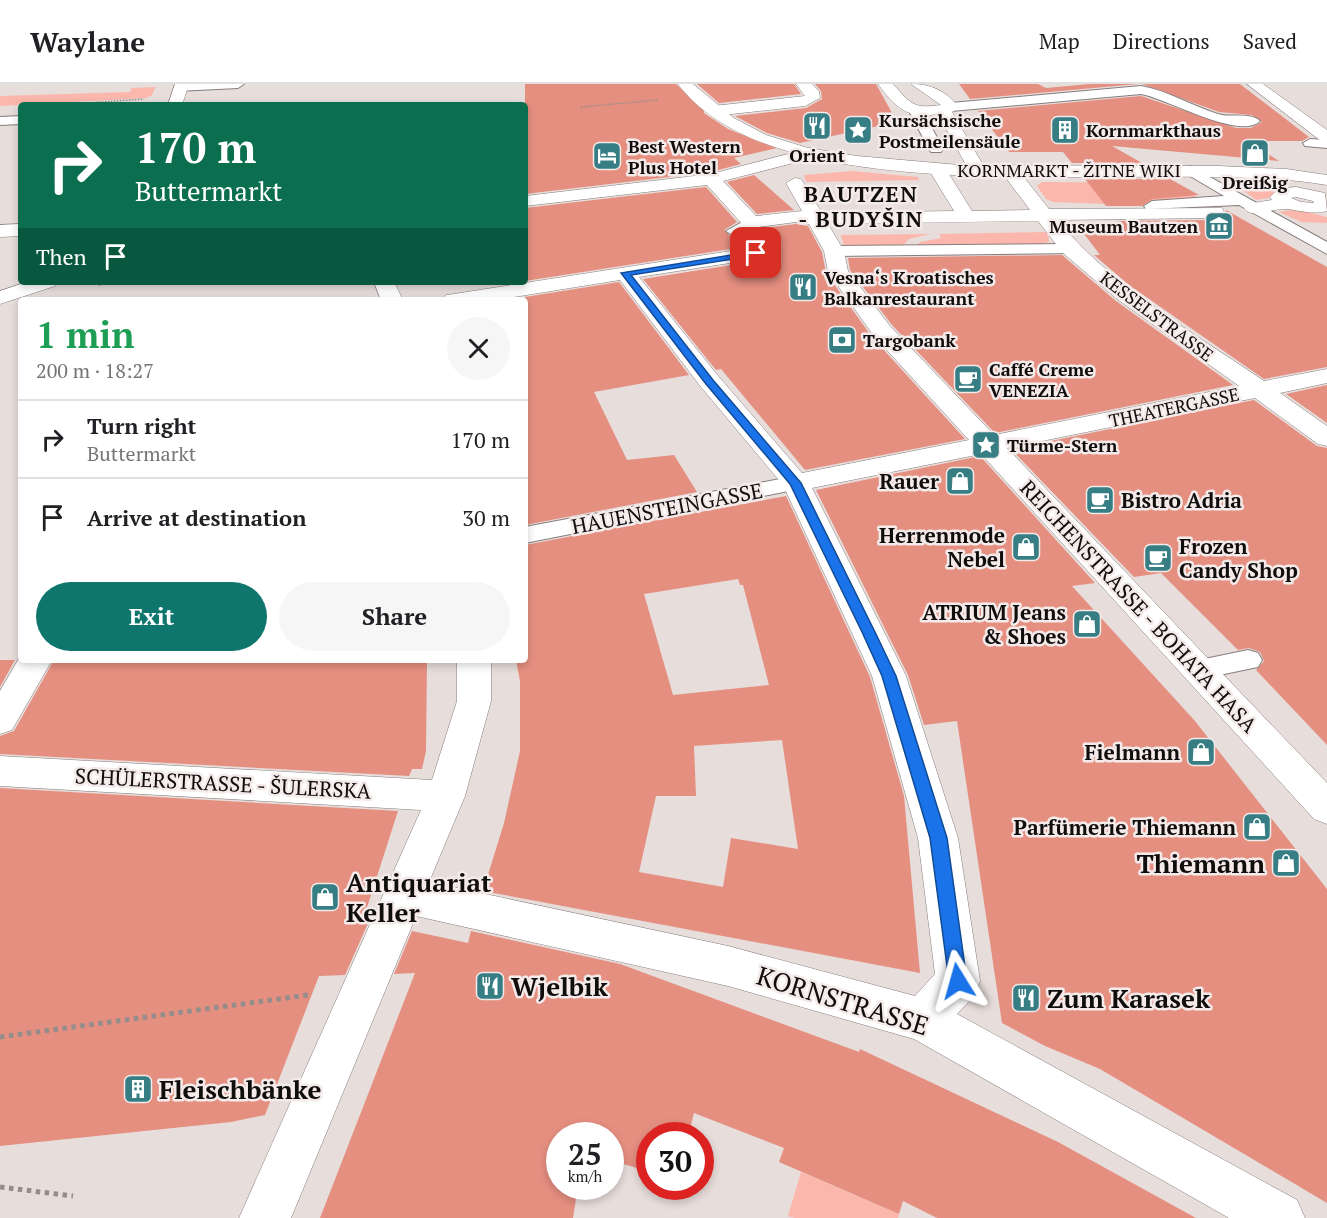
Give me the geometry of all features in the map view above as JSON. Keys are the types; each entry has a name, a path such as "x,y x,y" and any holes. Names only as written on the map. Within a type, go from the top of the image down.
{"street":[{"name":"KORNMARKT - ŽITNE WIKI","path":"685,84 713,111 747,132 811,153 890,166 938,170 1190,170 1287,174 1327,180"},
{"path":"713,111 805,102 813,98 812,91 803,84"},
{"path":"885,84 895,93 899,103 916,111 948,109"},
{"path":"918,84 948,109 977,170"},
{"path":"1254,84 1298,122 1327,138"},
{"path":"528,201 711,179 811,153"},
{"path":"938,170 967,217"},
{"name":"KESSELSTRASSE","path":"1009,170 1070,249 1125,294 1256,390 1327,438"},
{"path":"711,179 742,226 796,216 823,235 967,217 1045,217 1219,211"},
{"name":"REICHENSTRASSE - BOHATA HASA","path":"795,183 823,235 838,272 882,331 986,445 1200,669 1327,808"},
{"path":"1246,204 1286,203 1305,208 1325,207"},
{"path":"0,231 18,230"},
{"path":"474,297 756,253"},
{"path":"625,273 710,382 796,483 889,676 938,838 958,981 923,1020"},
{"path":"0,298 39,285"},
{"name":"THEATERGASSE","path":"986,445 1327,376"},
{"name":"HAUENSTEINGASSE","path":"796,483 986,445"},
{"path":"0,721 33,663"},
{"path":"265,1218 446,796 474,700 474,663"},
{"name":"SCHÜLERSTRASSE - ŠULERSKA","path":"0,771 126,776 446,796"},
{"name":"KORNSTRASSE","path":"404,895 728,966 923,1020 1279,1218"}],"lane":[{"path":"179,93 238,84"},
{"path":"948,109 1141,90 1157,93 1218,119 1253,121"},
{"path":"916,111 936,149"},
{"path":"0,121 18,120"},
{"path":"1310,143 1327,144"},
{"path":"1190,170 1327,249"},
{"path":"1152,206 1246,204"},
{"path":"1219,211 1246,204"},
{"path":"823,235 1070,249"},
{"name":"HAUENSTEINGASSE","path":"528,534 796,483"},
{"path":"1200,669 1248,660"}],"path":[{"path":"88,102 179,93"},
{"path":"580,107 698,97"},
{"path":"0,1036 364,988"},
{"path":"0,1187 73,1196"}],"shaded area":[{"path":"156,87 151,96 145,98 18,102 18,105 0,106 0,96 130,92 132,88"},
{"path":"852,171 918,177 919,180 806,182 804,175"},
{"path":"1282,181 1285,188 1275,197 1256,200 1244,191 1244,187 1249,182"},
{"path":"1042,182 1172,183 1198,198 1131,205 1053,202 1046,199 1037,186"},
{"path":"1296,209 1327,217 1327,223 1301,222 1279,212"},
{"path":"1048,232 1049,242 1030,246 914,248 920,242 941,238 939,234"},
{"path":"930,234 909,239 902,247 844,247 841,235"},
{"path":"801,1172 899,1214 898,1218 794,1218 788,1216"}],"building":[{"path":"525,84 676,84 704,109 704,113 728,129 777,148 734,158 741,164 711,172 528,194 528,102 525,102"},
{"path":"697,84 794,84 801,94 719,103"},
{"path":"815,84 876,84 897,122 800,143 767,133 735,116 806,108 822,99 821,91"},
{"path":"959,84 1038,84 1046,88 1090,84 1138,84 970,99"},
{"path":"1142,84 1240,84 1309,137 1302,141 1248,141 1279,161 1112,146 1142,163 1072,163 1063,152 1009,152 978,111 1141,96 1236,128 1251,128 1262,122 1252,115 1219,112"},
{"path":"754,175 794,210 757,214 727,182"},
{"path":"1085,179 1170,179 1199,195 1152,199 1142,206 1106,206"},
{"path":"706,187 737,222 724,230 733,238 749,230 796,224 808,226 822,252 826,273 872,337 965,439 805,470 721,369 716,370 643,279 757,261 768,254 764,247 756,245 528,281 528,208"},
{"path":"1226,210 1327,267 1327,367 1264,379 1129,285 1094,255 1100,255 1079,227 1122,226 1118,221 1215,220 1225,214"},
{"path":"1062,255 1116,301 1233,385 995,433 892,325 850,270 848,258"},
{"path":"619,282 689,375 594,392 627,460 674,455 697,492 528,524 528,297 525,297"},
{"path":"1327,385 1327,423 1286,394"},
{"path":"1254,400 1317,446 1327,448 1327,745 1256,670 1264,661 1260,652 1249,648 1238,650 1161,573 1134,577 1011,449"},
{"path":"980,456 1095,583 1072,586 1195,721 1327,889 1327,1203 1100,1069 1045,1046 1002,1023 957,721 924,725 908,675 816,490"},
{"path":"786,496 870,677 904,796 920,973 483,891 504,823 520,751 520,681 517,663 528,663 528,544","holes":["738,579 740,585 743,585 769,685 673,695 644,594","782,740 798,849 731,838 723,887 639,872 656,796 696,796 694,746"]},
{"path":"0,660 15,660 0,687"},
{"path":"52,663 427,663 426,751 422,769 412,769 409,776 0,754 0,736 14,731"},
{"path":"0,788 398,811 363,920 369,921 345,975 319,976 265,1115 231,1122 0,1146"},
{"path":"412,931 468,943 471,931 620,964 859,1052 860,1049 1058,1142 1196,1218 937,1218 903,1201 899,1214 779,1162 784,1148 694,1113 692,1122 636,1122 636,1168 624,1164 624,1122 546,1122 546,1200 576,1200 573,1218 320,1218 415,973 394,974"}],"place":[{"name":"Orient","path":"817,126"},
{"name":"Kursächsische Postmeilensäule","path":"858,130"},
{"name":"Kornmarkthaus","path":"1065,130"},
{"name":"Dreißig","path":"1255,153"},
{"name":"Best Western Plus Hotel","path":"607,156"},
{"name":"Museum Bautzen","path":"1219,226"},
{"name":"Vesna‘s Kroatisches Balkanrestaurant","path":"803,287"},
{"name":"Targobank","path":"842,340"},
{"name":"Caffé Creme VENEZIA","path":"968,379"},
{"name":"Türme-Stern","path":"986,445"},
{"name":"Rauer","path":"960,481"},
{"name":"Bistro Adria","path":"1100,500"},
{"name":"Herrenmode Nebel","path":"1026,547"},
{"name":"Frozen Candy Shop","path":"1158,558"},
{"name":"ATRIUM Jeans & Shoes","path":"1087,624"},
{"name":"Fielmann","path":"1201,752"},
{"name":"Parfümerie Thiemann","path":"1257,827"},
{"name":"Thiemann","path":"1286,863"},
{"name":"Antiquariat Keller","path":"325,897"},
{"name":"Wjelbik","path":"490,986"},
{"name":"Zum Karasek","path":"1026,998"},
{"name":"Fleischbänke","path":"138,1089"}],"district":[{"name":"BAUTZEN - BUDYŠIN","path":"861,206"}],"route":[{"path":"756,253 625,273 710,382 796,483 889,676 938,838 958,981"}]}
